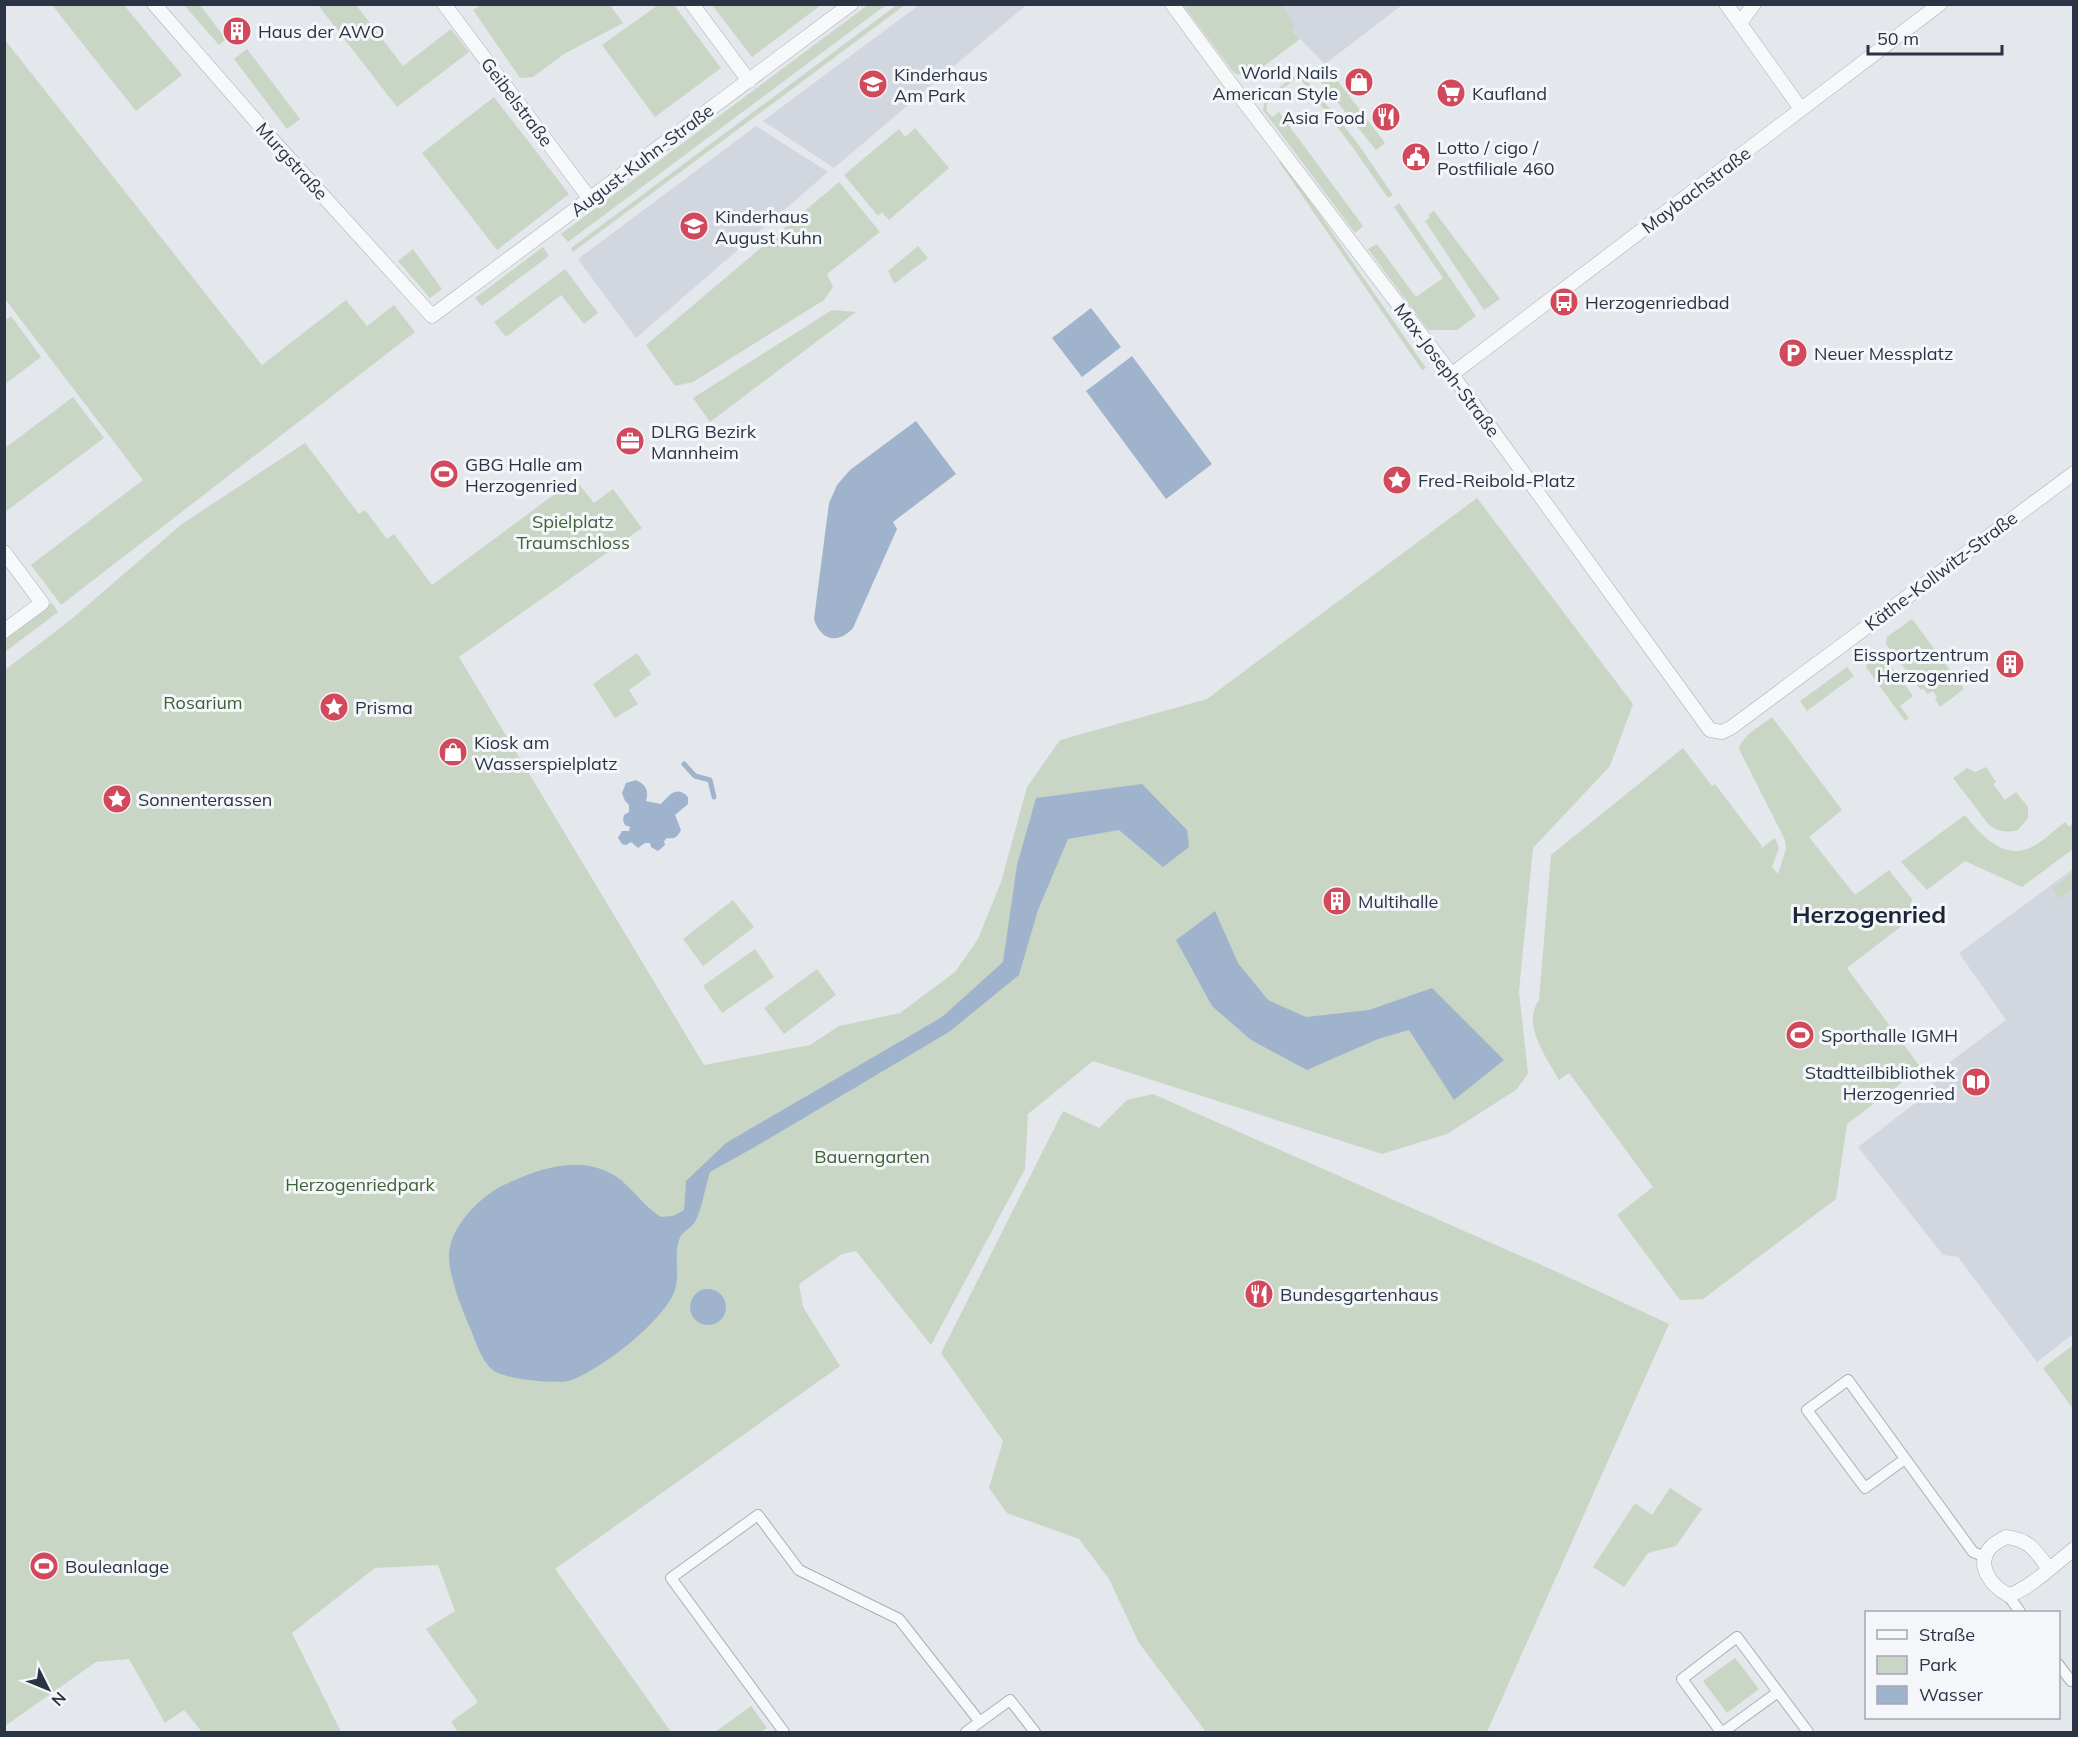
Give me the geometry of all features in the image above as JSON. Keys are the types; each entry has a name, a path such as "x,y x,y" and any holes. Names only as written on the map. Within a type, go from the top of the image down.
{"street":[{"name":"Murgstraße","path":"154,4 253,118 432,316"},
{"name":"Geibelstraße","path":"444,4 590,198"},
{"path":"692,4 749,81"},
{"name":"August-Kuhn-Straße","path":"432,316 851,4"},
{"name":"Max-Joseph-Straße","path":"1172,4 1451,375 1710,730 1722,732"},
{"path":"1726,4 1802,109"},
{"path":"1740,23 1754,4"},
{"name":"Maybachstraße","path":"1451,375 1940,4"},
{"name":"Käthe-Kollwitz-Straße","path":"1722,732 1732,727 2073,473"},
{"path":"4,552 42,603 4,631"},
{"path":"1905,1459 1865,1488 1807,1410 1848,1380 1973,1552 1985,1557"},
{"path":"784,1732 671,1578 758,1515 799,1570 899,1619 980,1722"},
{"path":"2019,1611 2008,1595 1996,1588 1988,1576 1985,1557 1991,1547 2006,1537 2017,1538 2029,1543 2049,1569"},
{"path":"2008,1595 2016,1594 2073,1549"},
{"path":"1778,1692 1722,1732 1682,1679 1737,1636 1808,1732"},
{"path":"2060,1667 2071,1681"},
{"path":"966,1732 1010,1700 1035,1732"}],"shaded area":[{"name":"Kinderhaus Am Park","path":"919,5 1026,5 834,168 763,121"},
{"path":"1273,5 1402,5 1325,64 1300,39"},
{"name":"Kinderhaus August Kuhn","path":"756,126 828,172 636,338 578,259"},
{"path":"2073,869 2073,1334 2037,1362 1958,1257 1943,1255 1858,1147 1935,1088 1930,1077 2006,1020 1959,953"}],"green space":[{"path":"869,4 886,5 568,242 561,234"},
{"path":"898,4 905,5 573,252 571,248"},
{"path":"52,5 124,5 182,75 136,111"},
{"path":"184,5 200,5 226,39 219,45"},
{"path":"318,5 356,5 403,66 451,29 469,52 397,107"},
{"path":"481,5 610,5 623,23 564,54 533,77 520,78 473,10"},
{"path":"658,5 674,5 721,68 655,117 602,45"},
{"path":"712,5 821,5 752,57"},
{"path":"1183,5 1282,5 1295,27 1292,30 1300,39 1252,75 1243,76 1234,73"},
{"path":"5,40 262,365 346,300 367,326 394,305 415,332 61,605 31,565 143,480 5,299"},
{"path":"247,49 300,119 287,129 234,59"},
{"path":"1325,64 1385,143 1376,150 1313,72"},
{"path":"1300,72 1356,141 1393,195 1388,198 1299,77 1268,98 1266,110 1272,117 1279,112 1363,226 1355,233 1263,110 1267,97"},
{"path":"494,97 569,194 497,250 422,153"},
{"path":"915,128 949,168 889,220 882,212 878,216 844,175 899,129 905,137"},
{"path":"1282,160 1426,368 1422,370 1279,162"},
{"path":"839,182 880,232 827,274 833,287 824,300 693,382 675,386 646,345"},
{"path":"1399,203 1476,316 1457,330 1428,330 1368,249 1377,244 1416,297 1443,278 1394,207"},
{"path":"1434,211 1500,299 1484,310 1425,221"},
{"path":"918,246 928,258 894,284 888,271"},
{"path":"543,247 549,256 482,306 475,298"},
{"path":"413,249 442,289 430,298 398,261"},
{"path":"565,269 598,313 584,324 561,295 506,337 494,322"},
{"path":"832,310 856,312 710,422 693,398"},
{"path":"11,316 41,357 5,384 5,320"},
{"path":"73,397 104,438 5,512 5,448"},
{"name":"Herzogenriedpark","path":"305,443 359,514 365,510 387,539 394,534 432,585 575,479 594,503 613,489 642,528 459,657 704,1065 810,1045 839,1026 900,1013 955,972 978,939 1001,882 1027,787 1060,740 1207,699 1477,498 1633,704 1610,766 1533,848 1519,991 1528,1074 1516,1090 1447,1134 1382,1154 1093,1061 1028,1114 1025,1169 931,1345 856,1251 842,1254 799,1284 803,1307 840,1366 555,1569 671,1732 458,1732 451,1722 478,1702 426,1629 455,1611 438,1565 375,1568 292,1633 341,1732 202,1732 184,1710 165,1723 129,1659 96,1662 5,1726 5,670 68,622 182,524"},
{"path":"52,603 58,612 5,652 5,638"},
{"path":"1912,619 1964,689 1940,707 1933,691 1927,694 1923,688 1921,690 1886,644 1887,637"},
{"path":"637,653 651,674 629,690 638,704 615,718 593,684"},
{"path":"1870,655 1884,656 1913,696 1900,706 1909,718 1905,721 1866,667"},
{"path":"1847,667 1854,676 1807,711 1800,701"},
{"path":"1772,717 1842,810 1809,837 1855,895 1889,870 1912,899 1908,921 1847,968 1921,1068 1847,1124 1836,1199 1703,1299 1680,1300 1617,1215 1653,1187 1569,1073 1559,1080 1534,1030 1534,1009 1539,1000 1551,855 1683,748 1712,786 1715,784 1762,846 1759,850 1775,838 1779,848 1772,867 1778,874 1786,849 1785,840 1739,749 1748,735"},
{"path":"1986,767 1996,782 1993,784 2005,800 2016,792 2028,807 2028,818 2018,830 2003,831 1989,825 1953,778 1967,768 1975,772"},
{"path":"1965,815 1992,842 2008,850 2017,851 2037,844 2065,822 2069,827 2073,823 2073,849 2022,887 1965,861 1927,890 1901,862"},
{"path":"2073,872 2073,888 2058,899 2053,888"},
{"path":"733,900 754,927 703,966 683,939"},
{"path":"755,949 774,977 722,1013 703,986"},
{"path":"817,969 836,995 784,1034 764,1008"},
{"path":"1153,1094 1555,1271 1669,1324 1487,1732 1206,1732 1139,1643 1109,1579 1079,1539 1007,1513 989,1488 1003,1441 941,1353 1063,1111 1099,1128 1127,1100"},
{"path":"2073,1345 2073,1409 2043,1368"},
{"path":"1670,1488 1702,1509 1676,1546 1648,1553 1624,1587 1593,1567 1635,1503 1652,1515"},
{"path":"1735,1658 1759,1689 1727,1713 1703,1681"},
{"path":"751,1706 767,1728 761,1732 715,1732"}],"water":[{"path":"1091,308 1121,347 1082,377 1052,338"},
{"path":"1132,356 1212,464 1166,499 1086,391"},
{"path":"916,421 956,474 893,522 897,529 853,628 841,637 825,636 814,619 829,503 837,485 850,470"},
{"path":"636,780 646,788 646,801 661,804 677,792 684,793 688,797 688,804 675,815 680,833 675,837 667,838 664,841 665,845 658,851 651,847 650,843 645,843 638,848 631,842 626,845 622,844 618,838 622,831 629,831 630,827 625,825 623,820 624,815 629,812 629,805 622,793 626,783"},
{"path":"1142,784 1187,830 1189,847 1163,867 1119,830 1068,839 1038,910 1019,975 949,1032 710,1172 696,1220 679,1240 677,1276 672,1297 654,1321 628,1345 599,1366 572,1380 545,1382 522,1379 502,1375 491,1369 478,1347 460,1303 451,1274 449,1256 454,1234 460,1223 477,1204 496,1189 535,1172 579,1165 607,1172 621,1180 661,1217 673,1216 684,1210 686,1181 726,1143 942,1017 1003,962 1017,865 1036,798"},
{"path":"1215,911 1238,963 1268,1000 1306,1017 1369,1010 1432,988 1504,1060 1454,1100 1409,1030 1378,1039 1307,1070 1251,1040 1212,1006 1176,940"},
{"path":"708,1289 721,1294 726,1307 721,1320 708,1325 695,1320 690,1307 695,1294"}],"waterway":[{"path":"684,764 695,776 710,780 714,797"}],"place":[{"name":"Haus der AWO","path":"237,31"},
{"name":"World Nails American Style","path":"1359,82"},
{"name":"Kinderhaus Am Park","path":"873,84"},
{"name":"Kaufland","path":"1451,93"},
{"name":"Asia Food","path":"1386,117"},
{"name":"Lotto / cigo / Postfiliale 460","path":"1416,157"},
{"name":"Kinderhaus August Kuhn","path":"694,226"},
{"name":"Herzogenriedbad","path":"1564,302"},
{"name":"Neuer Messplatz","path":"1793,353"},
{"name":"DLRG Bezirk Mannheim","path":"630,441"},
{"name":"GBG Halle am Herzogenried","path":"444,474"},
{"name":"Fred-Reibold-Platz","path":"1397,480"},
{"name":"Eissportzentrum Herzogenried","path":"2010,664"},
{"name":"Prisma","path":"334,707"},
{"name":"Kiosk am Wasserspielplatz","path":"453,752"},
{"name":"Sonnenterassen","path":"117,799"},
{"name":"Multihalle","path":"1337,901"},
{"name":"Sporthalle IGMH","path":"1800,1035"},
{"name":"Stadtteilbibliothek Herzogenried","path":"1976,1082"},
{"name":"Bundesgartenhaus","path":"1259,1294"},
{"name":"Bouleanlage","path":"44,1566"}],"district":[{"name":"Herzogenried","path":"1869,914"}],"park label":[{"name":"Spielplatz Traumschloss","path":"573,531"},
{"name":"Rosarium","path":"203,702"},
{"name":"Bauerngarten","path":"872,1156"}]}
